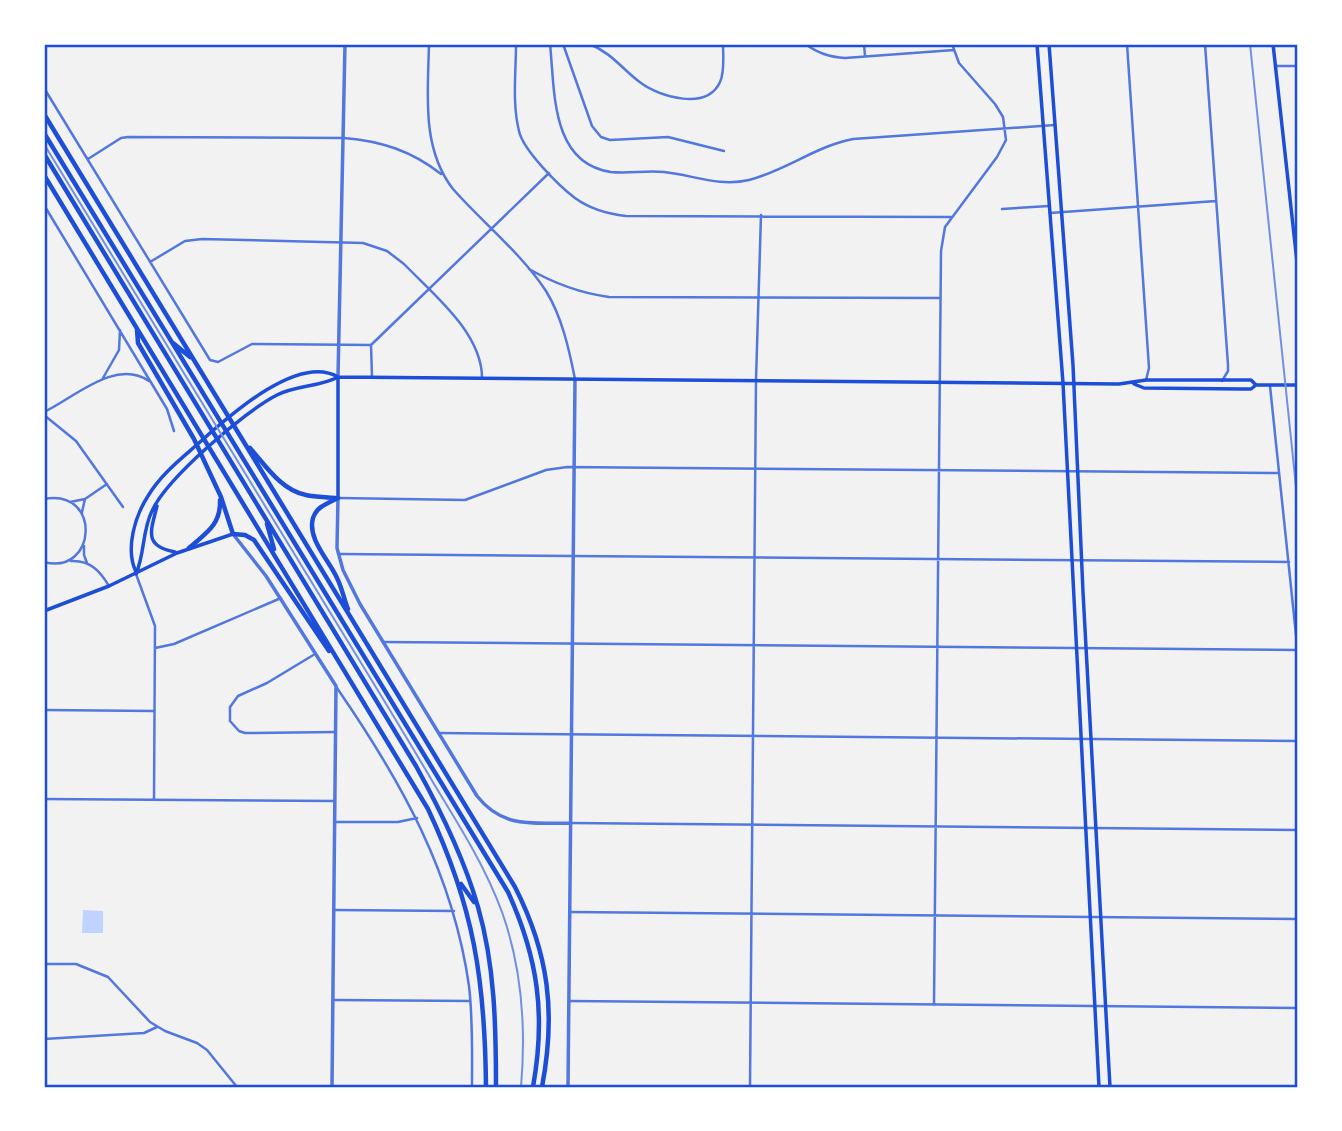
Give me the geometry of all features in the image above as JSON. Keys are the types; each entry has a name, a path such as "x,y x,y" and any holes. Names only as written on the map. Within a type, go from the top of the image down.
{"highway":[{"path":"44,114 515,887 533,926 543,960 549,1004 548,1052 542,1087"},
{"path":"44,133 508,892 526,936 540,1003 540,1038 533,1087"},
{"path":"44,154 430,792 459,854 478,906 493,985 496,1087"},
{"path":"44,175 428,809 458,880 469,918 484,1007 486,1087"},
{"path":"137,329 138,343 194,439 219,492 233,534 245,535 254,540 357,691"},
{"path":"170,340 194,360"},
{"path":"242,440 280,482 291,489 304,495 338,498"},
{"path":"190,548 215,525 220,513 219,492"},
{"path":"338,498 317,510 312,526 320,548 337,578 351,617"},
{"path":"265,518 276,557"},
{"path":"458,880 478,906"}],"main road":[{"path":"1037,44 1063,383 1099,1087"},
{"path":"1049,44 1074,383 1110,1087"},
{"path":"1273,44 1296,225 1298,271"},
{"path":"136,574 131,559 138,518 148,495 165,474 227,418 272,386 315,373 329,372 338,377"},
{"path":"338,377 338,498"},
{"path":"136,574 142,557 146,525 158,500 177,475 260,405 287,390 329,382 338,377 1063,383 1251,380 1256,385"},
{"path":"1132,383 1144,388 1251,388 1256,385 1298,384"},
{"path":"158,500 151,531 153,541 162,549 177,553"},
{"path":"44,611 109,586 177,553 233,534"}],"street":[{"path":"338,377 345,44"},
{"path":"429,44 429,125 435,157 444,176"},
{"path":"516,44 515,108 519,135 535,159 575,198 608,214 951,217"},
{"path":"550,44 560,131 575,154 598,169 610,172 664,172 719,183 734,183 760,176 838,142 1055,125"},
{"path":"563,44 592,127 601,137 615,140 668,137 724,151"},
{"path":"589,44 608,53 652,89 674,97 693,98 712,92 720,81 723,44"},
{"path":"657,44 667,44"},
{"path":"805,44 830,57 954,50"},
{"path":"864,44 865,56"},
{"path":"934,1005 938,381 942,237 951,217 997,157 1006,140 1003,117 959,63 952,44"},
{"path":"1127,44 1149,368 1146,380"},
{"path":"1205,44 1228,365 1222,381"},
{"path":"1276,66 1298,66"},
{"path":"44,88 207,355 214,362 252,344 372,345 549,173"},
{"path":"88,159 128,136 344,138 394,147 421,160 444,176 547,292 570,354 575,379 568,1087"},
{"path":"1050,213 1216,201"},
{"path":"44,205 167,409 174,431"},
{"path":"1002,209 1049,206"},
{"path":"750,1087 756,380 761,215"},
{"path":"150,262 192,240 341,241 368,244 387,251 404,264 471,338 480,356 482,378"},
{"path":"529,269 568,288 609,297 940,298"},
{"path":"103,378 119,350 119,328"},
{"path":"372,345 372,377"},
{"path":"123,507 76,441 44,413 103,378 130,374 145,378 151,383"},
{"path":"383,642 1298,652 1270,385"},
{"path":"1279,473 574,468 546,470 465,500 338,498 337,554 342,570 360,604 477,796 496,815 508,820 526,823 1298,830"},
{"path":"70,502 85,499 107,484"},
{"path":"44,499 57,498 70,502 82,512 86,534 84,555 109,586"},
{"path":"82,512 85,499"},
{"path":"233,534 281,598 358,718 417,818 439,868 454,911 470,1001 472,1087"},
{"path":"69,561 84,545"},
{"path":"337,554 1289,562"},
{"path":"44,562 88,562"},
{"path":"136,574 154,618 154,800"},
{"path":"155,648 174,644 281,598"},
{"path":"315,654 239,696 230,707 230,720 239,731 245,733 335,732"},
{"path":"332,1087 336,686"},
{"path":"44,710 154,711"},
{"path":"439,733 1298,741"},
{"path":"44,799 334,801"},
{"path":"334,822 398,822 417,818"},
{"path":"333,910 454,911"},
{"path":"570,912 1298,919"},
{"path":"44,964 76,964 98,971 117,985 142,1015 158,1027 187,1038 207,1050 237,1087"},
{"path":"332,1000 470,1001"},
{"path":"570,1001 1298,1008"},
{"path":"44,1039 144,1032 158,1027"}],"water":[{"path":"83,910 103,911 103,933 82,933"}],"railway":[{"path":"1250,44 1298,506"},
{"path":"44,144 480,862 502,912 514,955 521,999 521,1087"}]}
